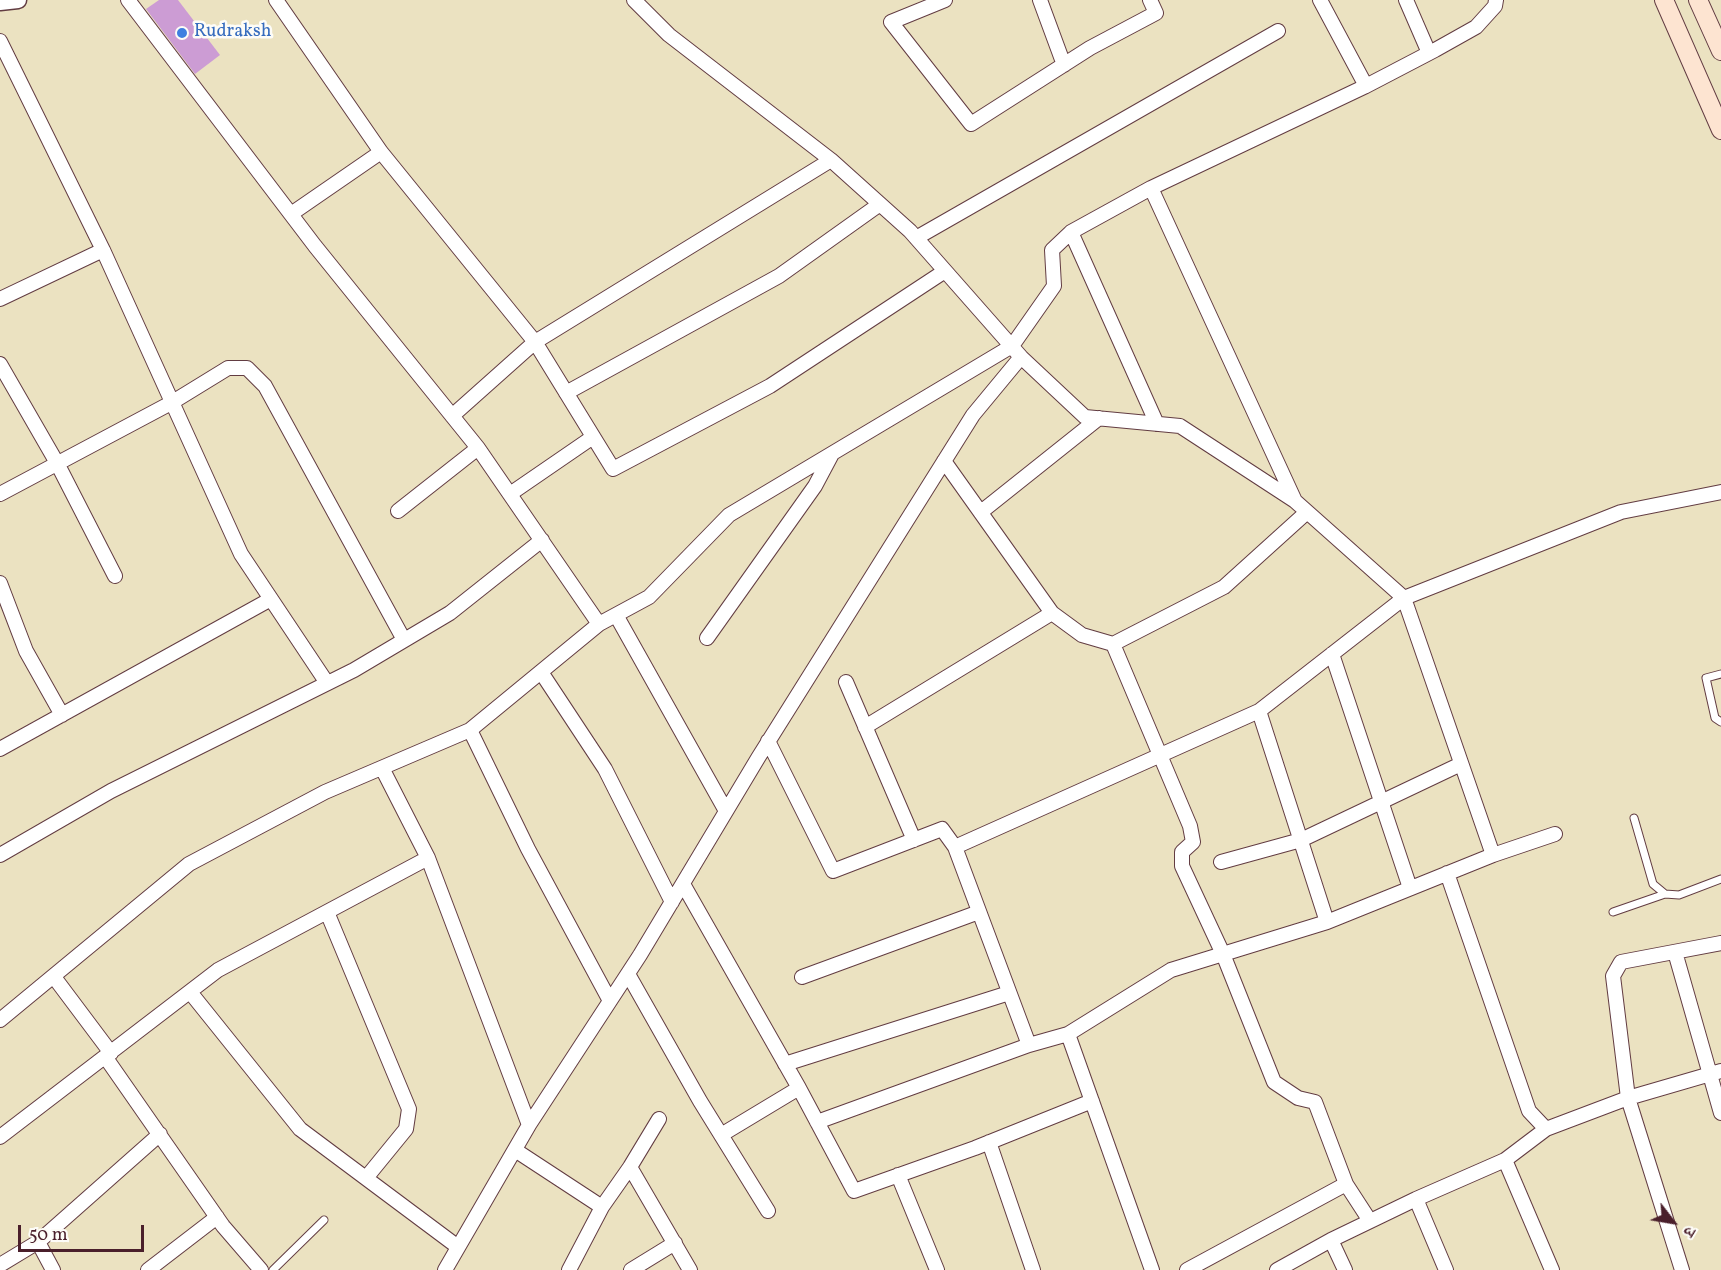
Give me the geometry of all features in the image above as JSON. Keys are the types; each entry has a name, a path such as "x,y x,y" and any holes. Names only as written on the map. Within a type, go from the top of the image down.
{"main road":[{"path":"1664,0 1721,130"},
{"path":"1698,0 1721,51"},
{"path":"1685,47 1713,33"}],"street":[{"path":"0,3 18,0"},
{"path":"128,0 291,214 478,448 600,624"},
{"path":"276,0 381,152 535,342 613,469 770,386 945,271"},
{"path":"634,0 669,35 831,160 880,204 916,238 1022,357 1085,417 1180,426 1295,501 1404,598 1492,855"},
{"path":"945,0 891,22 971,124 1090,48 1156,13 1150,0"},
{"path":"1040,0 1064,65"},
{"path":"1320,0 1366,86"},
{"path":"1406,0 1429,53"},
{"path":"0,1020 189,864 325,792 471,730 600,624 649,597 729,515 1012,346 1054,286 1052,250 1071,232 1150,188 1366,86 1429,53 1476,27 1495,6 1496,0"},
{"path":"916,238 1278,32"},
{"path":"0,41 103,250 241,554 327,683"},
{"path":"291,214 381,152"},
{"path":"452,416 535,342 831,160"},
{"path":"1150,188 1295,501"},
{"path":"566,393 779,276 880,204"},
{"path":"1071,232 1157,424"},
{"path":"0,299 103,250"},
{"path":"445,1270 529,1125 628,974 768,741 973,415 1022,357"},
{"path":"0,364 57,463 115,576"},
{"path":"0,494 171,403 228,368 247,368 265,386 404,640"},
{"path":"981,512 1099,418"},
{"path":"510,494 593,437"},
{"path":"398,511 478,448"},
{"path":"707,638 814,486 833,452"},
{"path":"944,461 1053,613 1082,635 1113,644 1224,587 1307,512"},
{"path":"955,847 1259,711 1404,598 1622,512 1721,492"},
{"path":"0,855 111,791 354,670 450,613 542,540"},
{"path":"0,584 26,651 62,715"},
{"path":"0,749 271,599"},
{"path":"865,727 1053,613"},
{"path":"616,615 726,811"},
{"path":"1113,644 1191,834 1193,842 1182,852 1182,866 1223,954 1274,1082 1298,1098 1316,1102 1346,1184 1370,1221"},
{"path":"1332,654 1410,888"},
{"path":"541,672 605,769 672,902"},
{"path":"846,682 914,840"},
{"path":"1259,711 1327,922"},
{"path":"471,730 528,849 610,1001"},
{"path":"768,741 833,871 942,829 955,847 1029,1045"},
{"path":"1221,861 1300,840 1461,764"},
{"path":"382,768 428,858 529,1125"},
{"path":"817,1122 1029,1045 1068,1034 1171,970 1327,922 1492,855 1555,834"},
{"path":"0,1137 219,970 428,858"},
{"path":"1447,873 1529,1111 1546,1130"},
{"path":"683,884 855,1191 1092,1101"},
{"path":"327,912 409,1109 406,1129 366,1178"},
{"path":"802,977 979,912"},
{"path":"1682,1270 1628,1098 1613,976 1621,962 1721,942"},
{"path":"1675,952 1716,1073 1721,1113"},
{"path":"628,974 768,1211"},
{"path":"54,977 217,1217 261,1270"},
{"path":"190,992 300,1129 458,1246"},
{"path":"785,1064 1009,993"},
{"path":"1068,1034 1152,1270"},
{"path":"1277,1270 1370,1221 1505,1160 1546,1130 1628,1098 1716,1073"},
{"path":"721,1134 799,1088"},
{"path":"569,1270 602,1207 659,1119"},
{"path":"0,1265 38,1242 160,1134"},
{"path":"989,1142 1033,1270"},
{"path":"515,1150 602,1207"},
{"path":"1505,1160 1552,1270"},
{"path":"630,1167 690,1270"},
{"path":"898,1175 937,1270"},
{"path":"1187,1270 1346,1184"},
{"path":"1416,1199 1446,1270"},
{"path":"148,1270 217,1217"},
{"path":"1331,1240 1345,1270"},
{"path":"38,1242 53,1270"},
{"path":"631,1270 675,1243"}],"lane":[{"path":"1721,674 1706,678 1714,717 1721,722"},
{"path":"1634,818 1653,884 1665,894"},
{"path":"1613,912 1665,894 1679,895 1721,879"},
{"path":"273,1270 324,1220"}],"building":[{"name":"Rudraksh","path":"159,0 178,0 220,55 195,74 146,9"}],"place":[{"name":"Rudraksh","path":"182,33"}]}
